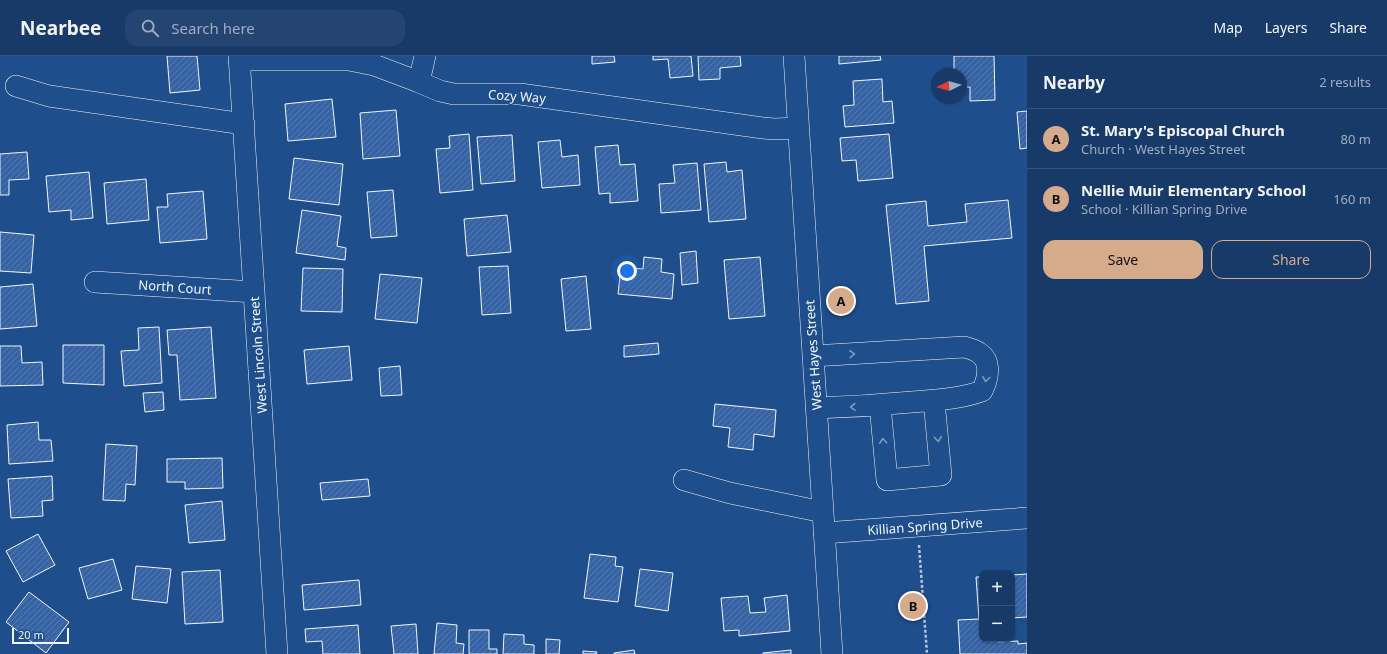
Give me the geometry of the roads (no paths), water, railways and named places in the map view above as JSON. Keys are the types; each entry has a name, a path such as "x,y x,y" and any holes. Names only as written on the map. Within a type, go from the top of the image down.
{"street":[{"path":"419,82 425,56"},
{"name":"West Hayes Street","path":"794,56 832,654"},
{"name":"Cozy Way","path":"239,58 349,60 374,65 440,91 454,94 520,94 762,128 798,128"},
{"name":"West Lincoln Street","path":"239,58 277,654"},
{"path":"16,86 50,96 244,124"},
{"name":"North Court","path":"95,282 254,292"},
{"path":"813,356 964,346 980,353 987,363 987,382 982,392 968,396 934,401 816,408"},
{"path":"880,405 887,480 895,480 941,475 934,401"},
{"path":"684,480 730,493 823,512"},
{"name":"Killian Spring Drive","path":"824,534 1027,518"}],"place":[{"name":"St. Mary's Episcopal Church","path":"841,301"},
{"name":"Nellie Muir Elementary School","path":"913,606"}]}
